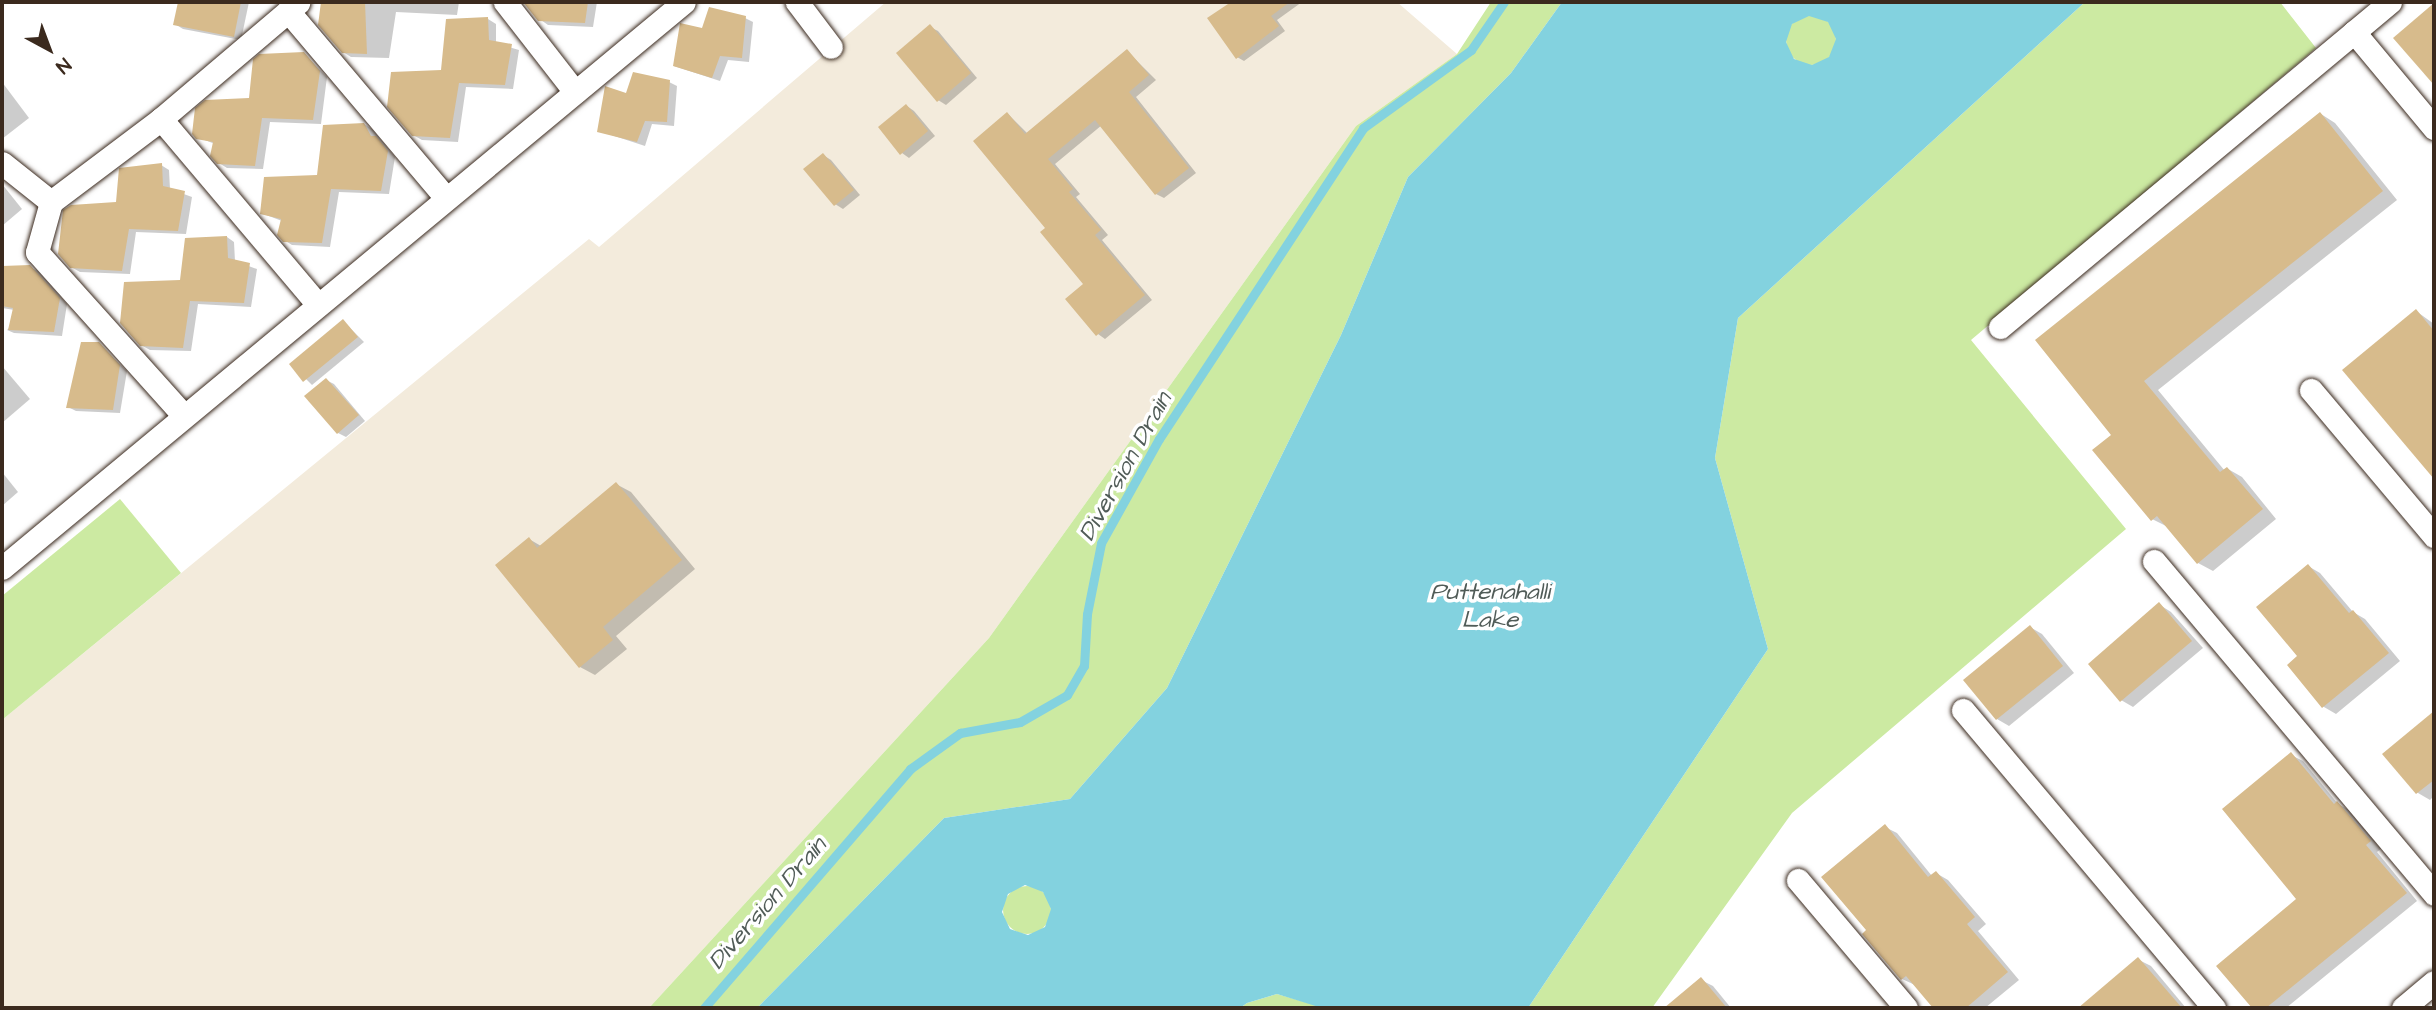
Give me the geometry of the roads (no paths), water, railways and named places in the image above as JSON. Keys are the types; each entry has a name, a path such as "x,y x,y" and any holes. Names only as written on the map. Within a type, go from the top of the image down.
{"street":[{"path":"505,2 575,92"},
{"path":"2,568 684,2"},
{"path":"797,2 831,47"},
{"path":"2000,327 2390,2"},
{"path":"184,416 37,252 51,202 162,119 294,6 446,198"},
{"path":"2354,32 2434,128"},
{"path":"162,119 318,305"},
{"path":"2,163 51,202"},
{"path":"2311,390 2434,536"},
{"path":"2154,561 2434,894"},
{"path":"1963,710 2214,1008"},
{"path":"1798,880 1906,1008"},
{"path":"2403,1008 2434,982"}],"water":[{"name":"Puttenahalli Lake","path":"1562,2 2085,2 1738,318 1715,458 1768,649 1528,1008 1322,1008 1277,994 1247,1003 1240,1008 757,1008 944,818 1070,799 1167,688 1341,335 1408,177 1511,73","holes":["1809,16 1828,22 1836,39 1829,57 1812,65 1794,59 1786,42 1792,24","1025,885 1043,892 1051,909 1045,927 1028,935 1010,929 1002,912 1008,894"]}],"waterway":[{"name":"Diversion Drain","path":"704,1008 910,769 960,733 1020,722 1067,695 1084,666 1087,614 1101,543 1159,439 1363,128 1471,50 1504,2"}]}
